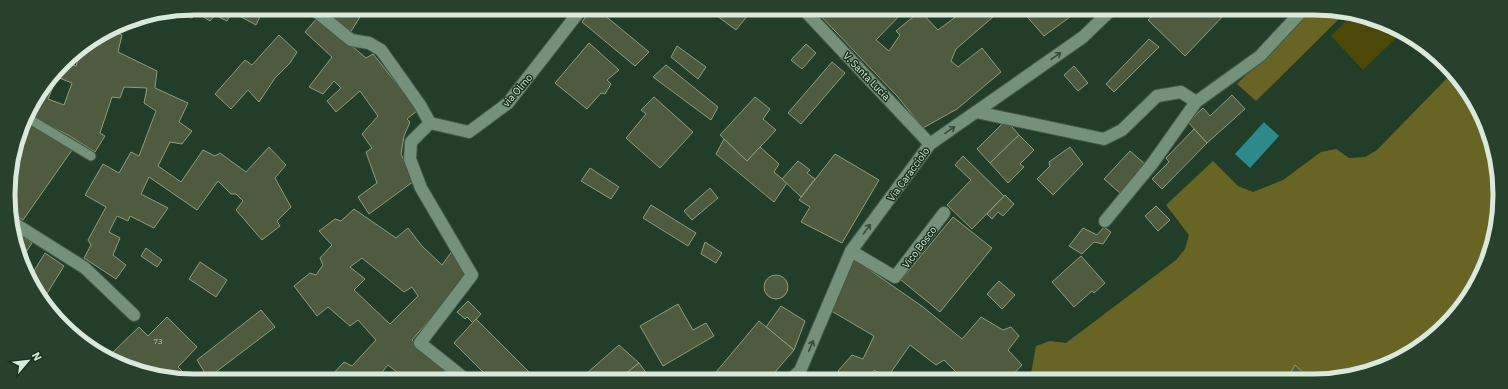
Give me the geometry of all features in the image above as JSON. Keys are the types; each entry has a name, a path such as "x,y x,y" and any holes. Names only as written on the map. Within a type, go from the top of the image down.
{"street":[{"path":"321,15 351,40 369,43 381,50 420,105 430,123 411,142 410,159 421,188 472,275 420,343 459,374"},
{"name":"via Olmo","path":"430,123 469,132 508,103 577,15"},
{"name":"V. Santa Lucia","path":"809,15 930,144"},
{"name":"Via Caracciolo","path":"801,374 851,251 930,144 1083,37 1106,15"},
{"path":"1105,221 1152,164 1196,102 1260,56 1298,15"},
{"path":"976,112 1104,139 1122,130 1157,96 1181,92 1196,102"},
{"name":"Vico Bosco","path":"851,251 896,277 944,213"},
{"path":"18,226 85,268 134,315"}],"lane":[{"path":"32,120 91,156"}],"shaded area":[{"path":"1306,15 1325,15 1341,17 1256,101 1237,84"},
{"path":"1349,18 1382,29 1398,36 1363,70 1331,36"},
{"path":"1449,77 1469,105 1479,126 1490,159 1493,183 1493,206 1490,230 1479,263 1469,284 1456,304 1432,329 1413,344 1382,360 1360,368 1325,374 1031,374 1036,346 1050,341 1066,343 1176,260 1185,249 1189,235 1166,205 1213,161 1238,186 1253,192 1283,180 1321,152 1336,149 1349,158 1365,157 1377,150"}],"water":[{"path":"1264,122 1279,136 1250,168 1235,154"}],"building":[{"path":"184,15 195,15 192,18"},
{"path":"200,15 215,15 210,21"},
{"path":"215,15 230,15 227,21"},
{"path":"238,15 261,15 256,25"},
{"path":"334,15 361,15 350,33 332,21"},
{"path":"587,15 604,15 649,52 635,66 582,22"},
{"path":"716,15 748,15 736,30"},
{"path":"820,15 900,15 876,40 889,51 900,35 896,31 915,15 924,15 938,30 958,15 995,15 956,49 951,61 958,67 982,48 1001,72 957,109 923,128 897,96"},
{"path":"1026,15 1073,15 1044,36"},
{"path":"1154,15 1224,15 1185,56 1148,20"},
{"path":"318,17 366,58 373,54 418,110 407,119 410,122 404,136 401,154 414,181 369,214 358,197 377,183 366,152 372,148 362,134 378,116 360,91 336,112 327,101 341,88 334,81 323,94 309,87 332,57 305,32"},
{"path":"117,33 122,35 118,52 157,71 155,88 188,103 179,122 192,131 182,144 170,142 158,166 181,182 203,150 215,156 220,153 246,172 269,147 286,165 275,178 291,207 277,221 280,226 262,240 236,210 243,201 236,194 231,194 218,181 197,210 149,177 141,194 168,208 154,228 130,216 128,221 117,216 109,232 120,238 113,255 126,265 116,279 84,258 91,245 88,240 106,207 85,195 103,164 119,173 131,152 139,156 156,111 144,103 147,88 124,87 120,98 112,97 100,133 105,136 95,152 68,135 33,117 45,95 55,81 48,99 64,105 72,83 59,78 72,64 76,66 79,57 95,45"},
{"path":"279,35 297,52 290,63 275,78 259,102 248,90 231,109 215,94 245,60 252,65"},
{"path":"1149,39 1159,47 1114,92 1106,84"},
{"path":"589,43 619,70 607,80 611,84 605,94 601,93 587,109 555,83"},
{"path":"806,44 816,53 802,69 791,60"},
{"path":"677,46 706,67 698,79 671,57"},
{"path":"832,62 845,73 801,124 788,113"},
{"path":"666,65 718,107 711,120 653,77"},
{"path":"1074,66 1088,83 1078,91 1064,75"},
{"path":"1232,95 1245,109 1207,143 1188,122 1203,108 1210,116"},
{"path":"654,97 693,132 660,168 626,138 646,114 641,110"},
{"path":"755,97 770,109 763,119 776,130 747,161 720,135"},
{"path":"1006,120 1019,135 990,163 977,149"},
{"path":"31,122 72,150 23,220 17,216 15,183 18,159"},
{"path":"1194,129 1207,143 1162,189 1152,179 1169,162 1166,158"},
{"path":"1019,135 1034,150 1020,164 1024,167 1008,183 990,163"},
{"path":"724,139 747,161 760,147 779,164 774,172 787,183 774,202 716,154"},
{"path":"1070,147 1083,164 1053,195 1037,179 1050,166 1049,162"},
{"path":"1130,151 1146,165 1120,193 1104,179"},
{"path":"835,154 879,180 842,243 801,222 810,207 799,200"},
{"path":"963,156 1004,196 972,229 947,205 971,180 955,165"},
{"path":"798,161 810,170 807,173 815,179 801,197 782,179"},
{"path":"590,168 619,187 611,199 581,181"},
{"path":"710,188 718,198 692,220 684,211"},
{"path":"1005,195 1014,204 1003,216 998,212 992,219 987,214"},
{"path":"651,205 696,233 688,246 643,218"},
{"path":"1156,206 1170,220 1158,231 1145,216"},
{"path":"354,209 396,238 408,228 422,246 442,265 455,247 472,271 412,340 448,374 399,374 388,365 381,374 333,374 344,362 352,366 376,340 358,320 350,326 328,307 317,316 294,286 310,273 316,275 323,265 320,258 332,245 319,231 335,219 341,221","holes":["362,258 404,292 412,287 418,296 390,324 354,290 365,279 350,267"]},
{"path":"953,217 992,248 940,312 901,280"},
{"path":"1104,227 1111,232 1103,244 1094,242 1082,254 1069,246 1083,228 1097,235"},
{"path":"19,234 32,243 25,253"},
{"path":"705,242 722,253 716,263 701,254"},
{"path":"146,248 162,260 157,267 141,256"},
{"path":"45,253 64,266 46,295 33,272"},
{"path":"1081,256 1105,283 1094,293 1092,291 1074,307 1052,282"},
{"path":"854,259 923,307 962,339 981,317 1003,330 1011,327 1019,336 1008,350 1022,365 1014,374 958,374 944,360 936,365 910,345 890,374 880,374 874,370 872,374 842,374 838,371 852,355 863,359 874,336 828,309"},
{"path":"200,262 227,280 216,297 189,279"},
{"path":"776,275 784,279 788,287 784,295 776,299 768,295 764,287 768,279"},
{"path":"999,281 1015,295 1002,309 987,294"},
{"path":"468,301 481,314 473,323 467,317 465,319 457,312"},
{"path":"678,304 693,330 706,323 714,336 663,366 640,326"},
{"path":"781,306 805,321 794,350 766,327"},
{"path":"261,310 275,327 213,374 206,374 197,360"},
{"path":"167,317 197,347 178,367 185,374 159,371 148,368 112,353 139,327 148,336"},
{"path":"476,319 531,374 485,374 454,343"},
{"path":"759,321 794,350 773,374 714,374"},
{"path":"619,345 639,363 625,374 587,373"},
{"path":"639,363 647,374 625,374"},
{"path":"1295,365 1305,374 1290,374"}]}
